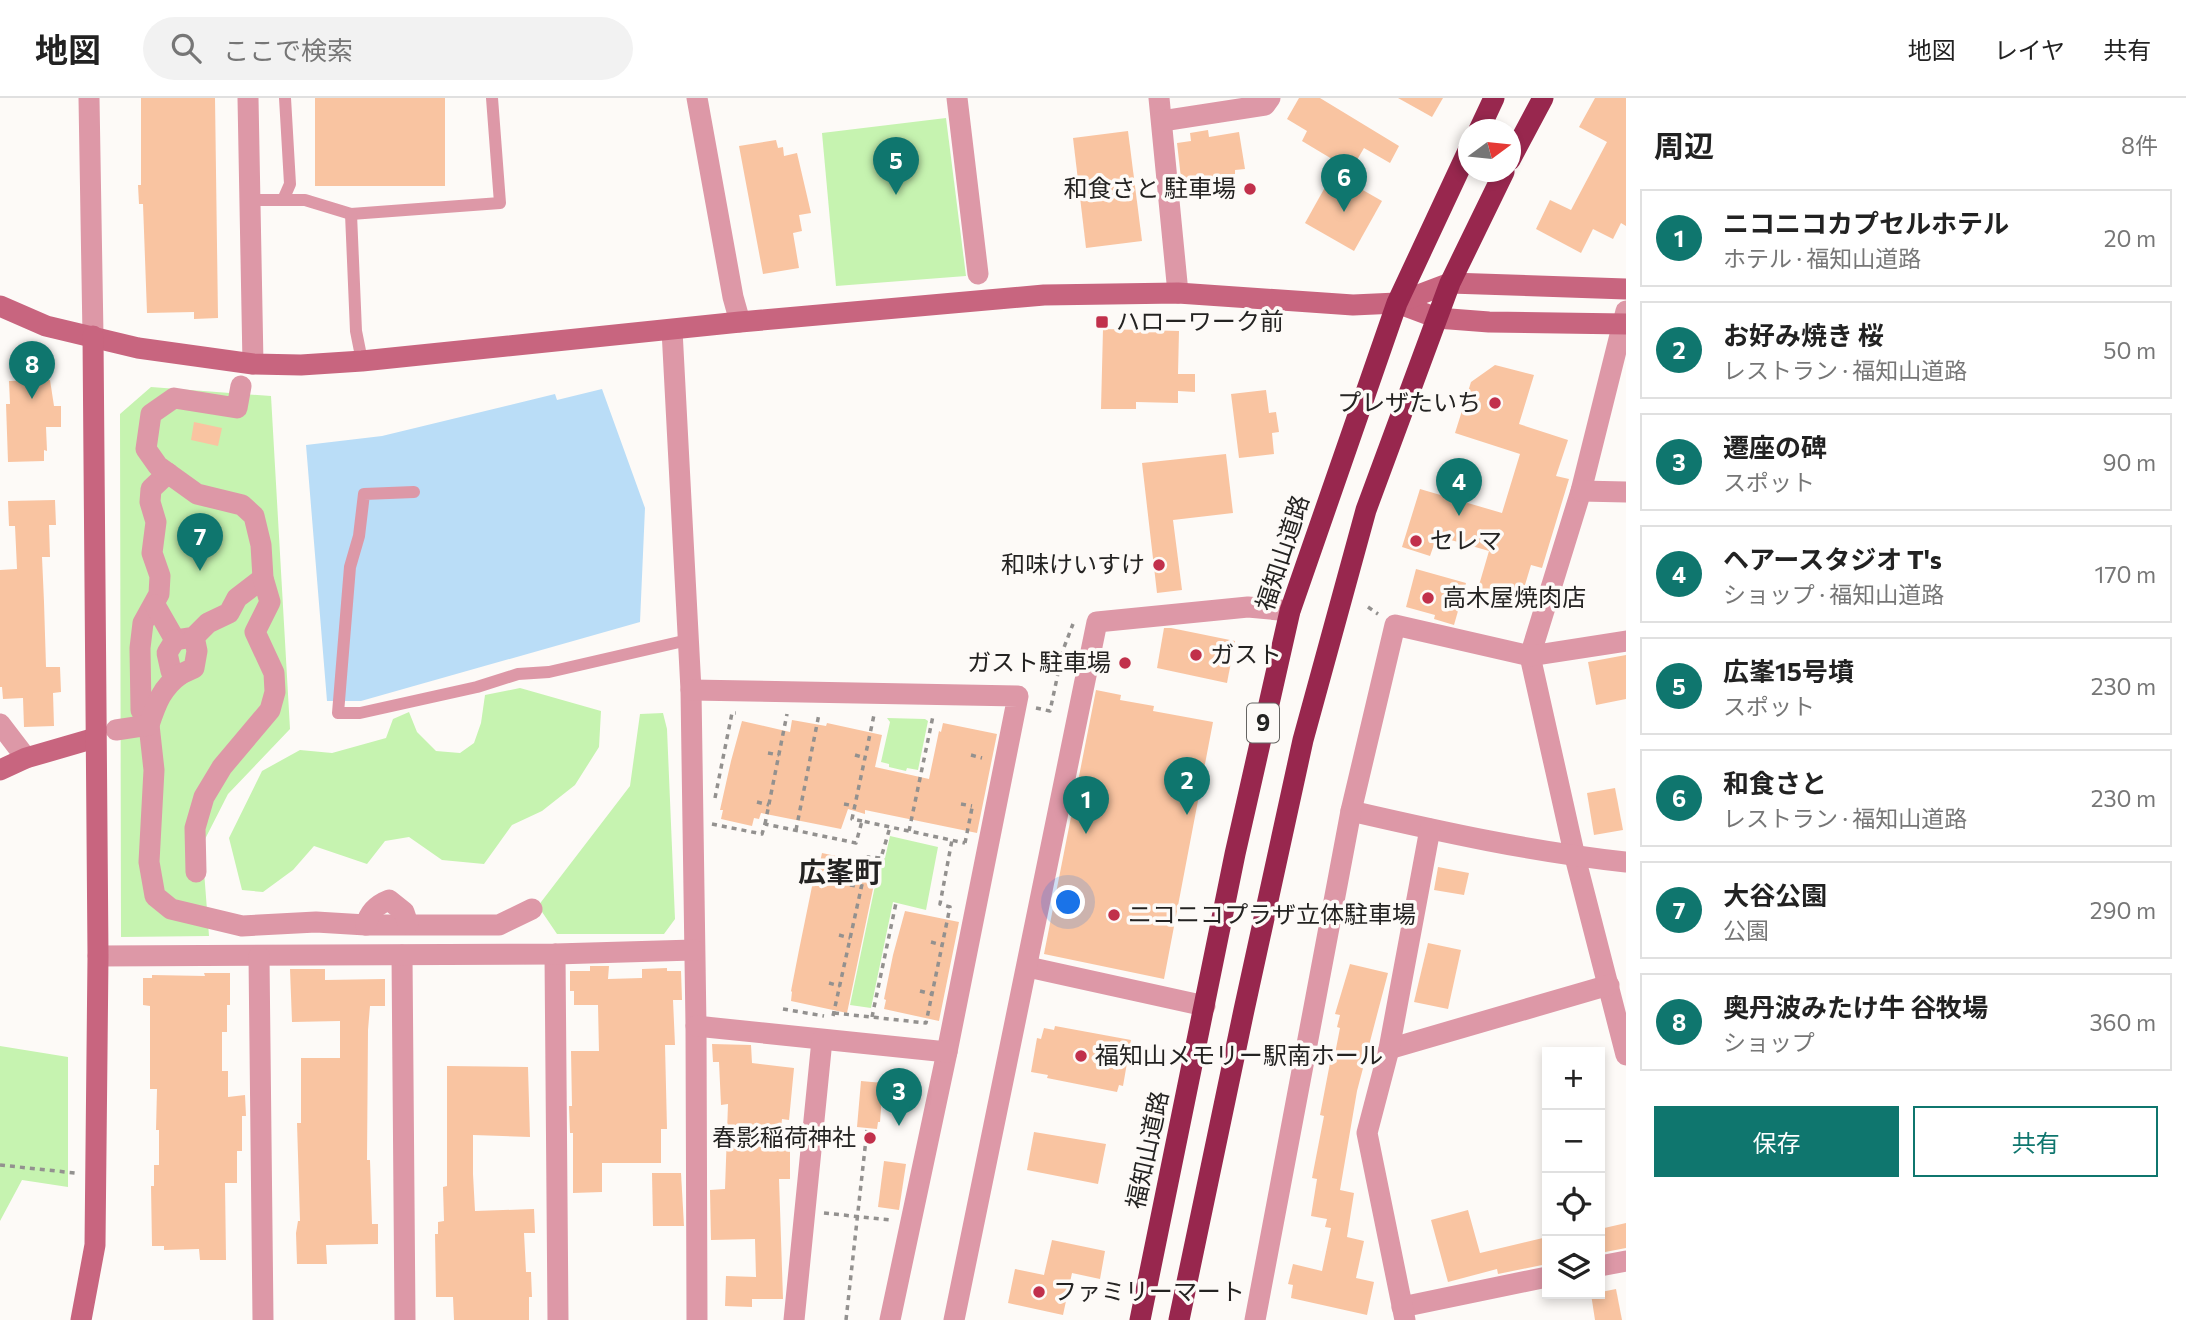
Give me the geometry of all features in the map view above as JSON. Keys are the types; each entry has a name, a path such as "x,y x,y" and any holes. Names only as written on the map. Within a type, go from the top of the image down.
{"highway":[{"path":"1484,119 1494,98"},
{"path":"1521,140 1544,98"},
{"name":"福知山道路","path":"1140,1320 1258,746 1290,611 1397,303 1458,172"},
{"name":"9","path":"1180,1320 1303,740 1366,510 1450,283 1499,182"}],"street":[{"path":"81,1320 95,1245 97,956 89,98"},
{"path":"248,98 253,364"},
{"path":"697,98 733,297 740,322"},
{"path":"957,98 978,274"},
{"path":"1158,98 1178,293"},
{"path":"1161,121 1265,105 1270,98"},
{"path":"0,306 46,326 138,348 253,364 301,365 1044,295 1178,293 1353,304 1397,303 1450,283 1626,289"},
{"path":"1397,303 1437,318 1489,323 1625,319 1581,491 1531,656 1575,857 1626,1055"},
{"path":"672,330 691,690 697,1320"},
{"path":"196,872 195,828 204,797 222,767 270,710 275,692 274,673 255,632 270,602 263,578 261,545 254,516 242,505 197,494 158,466 146,449 151,414 174,398 237,408 241,386"},
{"path":"168,473 151,489 150,502 156,522 152,552 160,576 159,594 143,623 140,648 141,710 149,725 154,770 149,862 155,896 172,909 242,926 315,932 366,925 499,925 532,909"},
{"path":"1581,491 1626,492"},
{"path":"185,639 229,613 237,598 263,578"},
{"path":"149,725 158,700 168,683 194,668 197,651 155,605"},
{"path":"954,1320 1097,622 1248,607 1290,611"},
{"path":"229,613 246,621 262,621"},
{"path":"1255,1320 1351,811 1395,625 1531,656 1626,640"},
{"path":"691,690 1018,695 891,1320"},
{"path":"0,724 26,758"},
{"path":"116,730 149,725"},
{"path":"0,770 26,758 95,738"},
{"path":"1351,811 1430,830 1575,857 1626,862"},
{"path":"1430,830 1389,1049 1367,1133 1403,1313 1542,1278"},
{"path":"97,956 555,954 694,950"},
{"path":"555,954 558,1320"},
{"path":"402,955 405,1320"},
{"path":"259,956 263,1320"},
{"path":"1028,967 1205,1006"},
{"path":"1389,1049 1609,985"},
{"path":"696,1026 947,1052"},
{"path":"794,1320 822,1040"},
{"path":"1605,1265 1626,1261"}],"lane":[{"path":"283,200 290,184 285,98"},
{"path":"248,200 305,200 351,214 500,202 492,98"},
{"path":"351,214 356,331 362,361"},
{"path":"414,492 364,494 359,536 350,567 338,713 360,713 477,687 518,674 549,671 688,640"}],"path":[{"path":"1368,607 1378,615"},
{"path":"1027,706 1050,711 1063,650 1075,620"},
{"path":"715,799 732,713 745,713"},
{"path":"779,714 798,714"},
{"path":"692,836 705,838 710,823 762,834 787,714"},
{"path":"796,830 819,715 808,714"},
{"path":"874,715 852,818 988,848"},
{"path":"923,716 945,716"},
{"path":"909,831 933,716"},
{"path":"768,753 779,755"},
{"path":"855,755 865,758"},
{"path":"971,755 982,758 980,770"},
{"path":"965,843 975,794"},
{"path":"757,802 769,805"},
{"path":"844,804 855,806"},
{"path":"961,804 972,806"},
{"path":"765,824 856,843 862,821"},
{"path":"783,1009 833,1018 867,858 881,858 890,827"},
{"path":"834,1013 926,1023 950,907 940,904 953,840"},
{"path":"850,885 861,887"},
{"path":"872,1017 896,903"},
{"path":"839,935 850,937"},
{"path":"931,942 942,945"},
{"path":"829,983 840,986"},
{"path":"920,991 932,994"},
{"path":"846,1320 867,1130"},
{"path":"0,1165 95,1175"},
{"path":"805,1212 913,1222"}],"green space":[{"path":"946,118 966,276 836,286 822,133"},
{"path":"151,387 271,396 290,729 228,794 202,845 209,936 121,937 120,414"},
{"path":"520,688 601,711 599,747 575,785 542,811 512,825 484,864 442,860 409,837 385,841 367,864 314,846 293,870 263,892 242,890 229,838 262,771 300,750 332,753 386,738 393,719 409,712 417,732 436,751 460,753 474,743 481,723 485,695"},
{"path":"663,713 667,729 675,919 664,934 557,934 538,906 630,786 640,714"},
{"path":"887,718 928,721 918,770 907,768 906,771 881,762 890,722"},
{"path":"890,836 938,847 926,910 893,902 871,1008 850,1005 880,862 885,858"},
{"path":"0,1046 68,1057 68,1187 22,1180 0,1221"}],"water":[{"path":"602,389 645,508 640,622 361,701 327,701 306,445 382,436 555,394 557,400"}],"building":[{"path":"141,98 215,98 218,318 194,319 194,312 147,313 143,204 139,204 138,185 141,185"},
{"path":"315,98 445,98 445,186 315,186"},
{"path":"1299,98 1320,98 1399,146 1390,163 1364,148 1347,177 1333,169 1337,162 1302,141 1307,131 1287,119"},
{"path":"1398,98 1443,98 1432,117"},
{"path":"1595,98 1626,98 1626,226 1621,223 1613,239 1593,229 1581,253 1536,229 1550,200 1571,210 1607,142 1579,127"},
{"path":"1208,130 1209,137 1239,132 1245,169 1235,170 1235,174 1214,177 1215,182 1182,187 1177,143 1191,141 1190,133"},
{"path":"1128,131 1142,241 1086,248 1073,138"},
{"path":"776,140 778,148 783,147 784,156 797,153 811,213 799,215 802,231 793,233 799,268 763,274 739,146"},
{"path":"1333,173 1382,201 1354,251 1305,223"},
{"path":"1103,329 1179,331 1178,374 1195,374 1195,392 1178,391 1178,403 1136,402 1136,409 1101,409"},
{"path":"1495,365 1534,375 1519,424 1568,440 1556,476 1569,479 1542,568 1531,565 1519,605 1477,592 1489,551 1437,536 1430,556 1402,547 1420,489 1502,513 1520,454 1455,433 1471,382"},
{"path":"50,380 54,406 61,406 61,427 46,427 47,451 44,450 44,461 8,462 6,404 10,404 9,381"},
{"path":"1266,390 1269,413 1276,412 1279,432 1272,433 1274,454 1239,458 1231,394"},
{"path":"194,422 222,428 218,446 191,440"},
{"path":"1226,454 1233,513 1173,520 1182,590 1157,593 1142,463"},
{"path":"55,500 56,525 49,525 50,557 42,557 46,667 60,667 61,692 53,693 54,726 24,727 23,698 3,699 0,687 0,570 17,569 15,526 9,526 8,501"},
{"path":"1416,569 1466,583 1454,625 1434,619 1435,615 1406,607"},
{"name":"ガスト","path":"1164,628 1235,641 1227,683 1157,668"},
{"path":"1626,655 1626,699 1596,705 1588,662"},
{"path":"1096,690 1121,695 1120,700 1154,706 1153,711 1213,722 1164,979 1044,954"},
{"path":"792,720 826,726 827,723 882,735 875,767 929,779 943,723 997,734 977,833 865,810 865,814 848,809 841,829 761,813 759,819 754,818 752,826 721,819 723,810 720,810 742,721 790,732"},
{"path":"1615,788 1623,830 1594,835 1587,793"},
{"path":"822,853 878,865 847,1013 791,1001 817,862 820,862"},
{"path":"1438,867 1469,873 1464,895 1434,890"},
{"path":"905,911 959,922 939,1021 884,1009 893,955"},
{"path":"1428,943 1461,950 1448,1009 1414,1002"},
{"path":"1350,964 1388,973 1357,1091 1340,1190 1354,1193 1347,1237 1364,1241 1356,1278 1374,1282 1367,1315 1291,1298 1293,1285 1288,1284 1293,1264 1322,1271 1331,1228 1325,1227 1327,1219 1311,1216 1317,1179 1312,1178 1324,1116 1320,1115 1340,1028 1337,1027 1340,1015 1335,1014"},
{"path":"590,966 609,966 608,979 642,978 642,969 667,968 667,971 681,971 682,1000 673,1000 675,1045 665,1045 667,1129 661,1129 661,1163 602,1163 602,1192 573,1193 573,1133 570,1133 569,1106 572,1106 571,1051 599,1051 598,1005 574,1005 574,991 570,991 570,971 590,971"},
{"path":"290,969 325,969 325,980 385,979 385,1006 370,1006 368,1030 367,1160 370,1160 372,1224 378,1224 378,1244 326,1245 327,1264 297,1264 296,1233 300,1221 297,1123 301,1123 301,1058 340,1058 340,1021 292,1022"},
{"path":"204,973 230,973 227,1032 222,1032 222,1071 228,1071 228,1097 245,1095 246,1116 242,1116 242,1151 237,1151 237,1183 225,1183 226,1260 200,1260 199,1249 164,1250 164,1246 152,1246 151,1186 154,1186 154,1165 159,1165 159,1130 156,1130 157,1089 150,1089 150,1006 143,1005 143,978 152,978 152,975 205,976"},
{"name":"福知山メモリー駅南ホール","path":"1055,1026 1131,1040 1123,1086 1119,1085 1117,1092 1047,1078 1048,1075 1031,1072 1037,1038 1041,1039 1044,1028 1054,1030"},
{"path":"712,1044 751,1045 752,1063 794,1068 789,1120 782,1119 779,1146 790,1148 790,1179 779,1179 783,1299 752,1299 752,1307 725,1306 726,1276 756,1277 755,1239 711,1240 710,1190 725,1189 728,1104 721,1105 719,1062 713,1062"},
{"path":"447,1066 528,1067 530,1137 473,1135 473,1174 475,1211 534,1209 535,1233 524,1233 526,1272 531,1272 529,1320 454,1320 453,1297 436,1297 435,1234 438,1234 438,1222 444,1221 443,1187 447,1186"},
{"path":"861,1081 883,1083 877,1129 857,1127"},
{"path":"1034,1132 1106,1144 1098,1184 1027,1170"},
{"path":"884,1161 906,1164 899,1210 878,1207"},
{"path":"652,1173 681,1173 684,1226 653,1226"},
{"path":"1468,1210 1480,1253 1542,1238 1542,1265 1498,1274 1497,1269 1448,1282 1431,1220"},
{"path":"1626,1223 1626,1248 1605,1252 1605,1228"},
{"path":"1052,1240 1105,1251 1100,1279 1072,1273 1063,1315 1008,1303 1015,1269 1044,1275"},
{"path":"1616,1289 1622,1320 1595,1320 1592,1299 1605,1299 1605,1291"}],"place":[{"name":"和食さと 駐車場","path":"1250,189"},
{"name":"広峯15号墳","path":"896,195"},
{"name":"和食さと","path":"1344,212"},
{"name":"ハローワーク前","path":"1102,322"},
{"name":"奥丹波みたけ牛 谷牧場","path":"32,399"},
{"name":"プレザたいち","path":"1495,403"},
{"name":"ヘアースタジオ T's","path":"1459,516"},
{"name":"セレマ","path":"1416,541"},
{"name":"和味けいすけ","path":"1159,565"},
{"name":"大谷公園","path":"200,571"},
{"name":"高木屋焼肉店","path":"1428,598"},
{"name":"ガスト","path":"1196,655"},
{"name":"ガスト駐車場","path":"1125,663"},
{"name":"お好み焼き 桜","path":"1187,815"},
{"name":"ニコニコカプセルホテル","path":"1086,834"},
{"name":"ニコニコプラザ立体駐車場","path":"1114,915"},
{"name":"福知山メモリー駅南ホール","path":"1081,1056"},
{"name":"遷座の碑","path":"899,1126"},
{"name":"春影稲荷神社","path":"870,1138"},
{"name":"ファミリーマート","path":"1039,1292"}],"district":[{"name":"広峯町","path":"840,872"}]}
